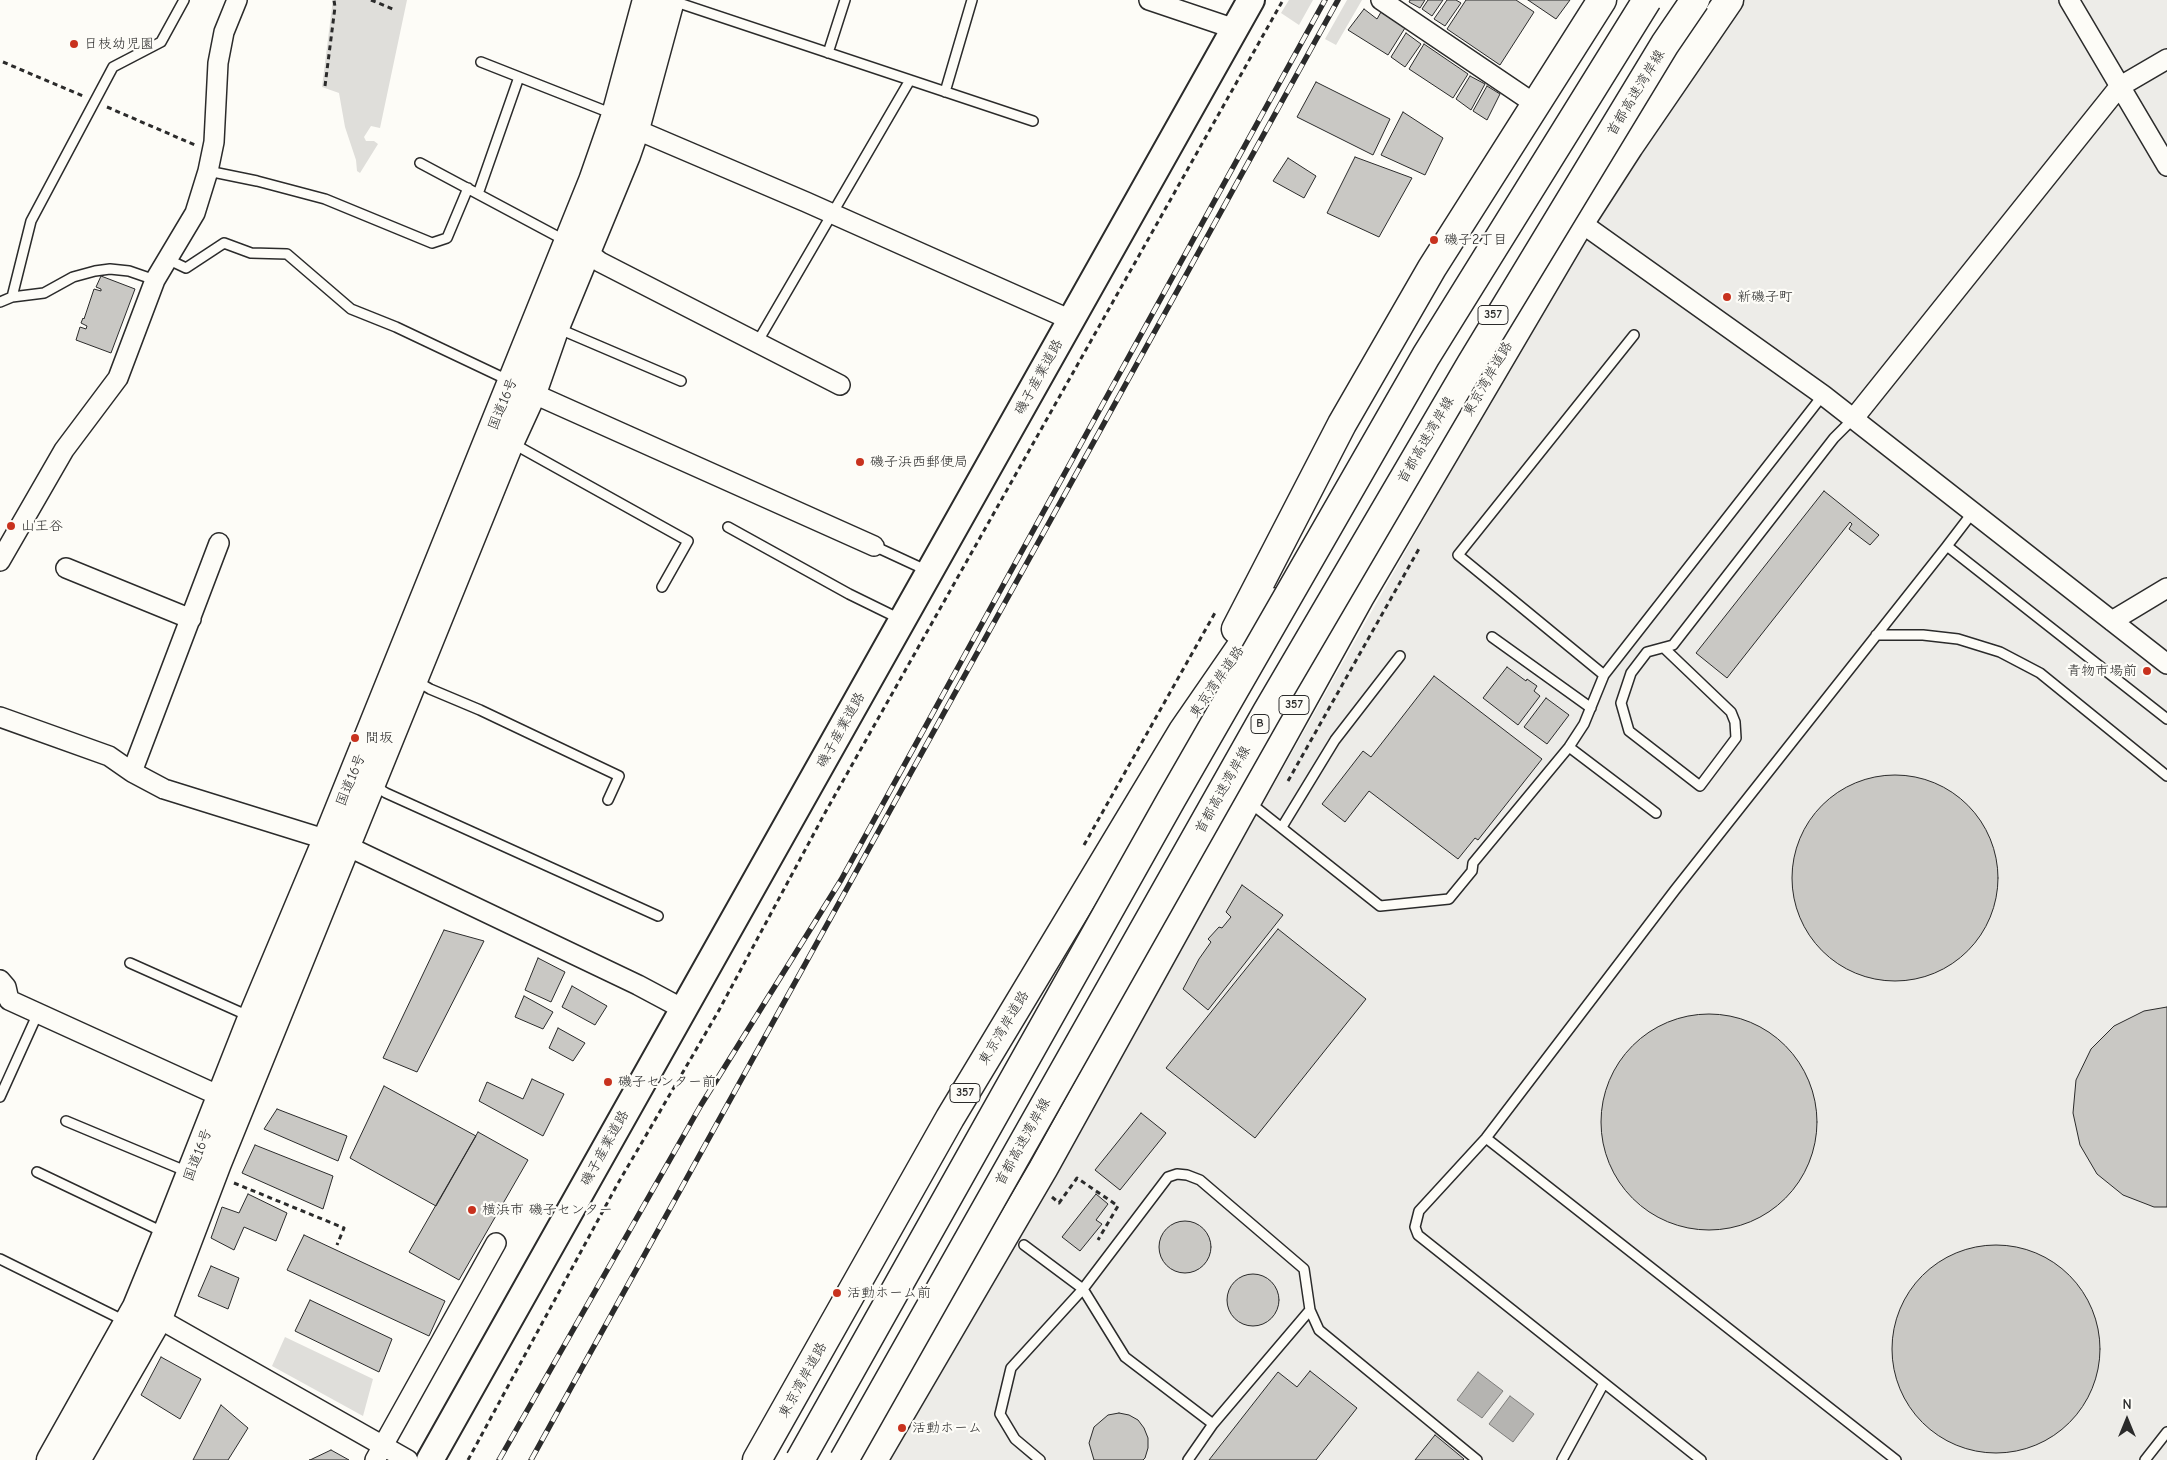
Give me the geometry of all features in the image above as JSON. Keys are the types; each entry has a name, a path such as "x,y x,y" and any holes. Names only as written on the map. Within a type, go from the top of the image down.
{"highway":[{"name":"国道16号","path":"626,122 647,0"},
{"name":"国道16号","path":"76,1460 141,1316 217,1163 337,843 522,388 626,122 670,0"},
{"name":"東京湾岸道路","path":"757,1460 950,1118 1183,731 1342,424 1432,268 1602,0"},
{"path":"800,1460 1176,792 1421,364 1647,0"},
{"name":"東京湾岸道路","path":"1183,731 1260,620 1399,412 1591,99 1655,0"},
{"name":"東京湾岸道路","path":"1266,768 1322,642 1433,415 1614,112 1685,0"},
{"name":"首都高速湾岸線","path":"844,1460 1267,712 1471,364 1665,44 1695,0"},
{"name":"東京湾岸道路","path":"872,1460 1043,1169 1359,598 1580,222 1629,146 1729,0"},
{"name":"国道16号","path":"51,1460 141,1316 167,1234 253,1016 337,843 370,784 413,679 510,441 522,388 555,327 577,247"}],"street":[{"path":"0,561 64,450 118,378 155,280 195,213 208,171 214,142 218,63 224,32 238,0"},
{"path":"1149,0 1235,29"},
{"name":"磯子産業道路","path":"430,1460 1251,0"},
{"path":"1381,0 1535,104"},
{"path":"2069,0 2167,166"},
{"path":"1854,418 2119,87 2167,59"},
{"path":"626,122 1071,320"},
{"path":"1580,222 1824,395 2167,664"},
{"path":"577,247 600,262 758,341 840,385"},
{"path":"522,388 874,546"},
{"path":"132,772 219,543"},
{"path":"66,568 191,618"},
{"path":"2112,621 2167,588"},
{"path":"0,717 109,756 132,772 164,789 337,843 638,985 683,1009"},
{"path":"0,980 6,987 9,1000 211,1092 220,1098"},
{"path":"379,1453 496,1243"},
{"path":"141,1316 379,1453 408,1460"}],"lane":[{"path":"12,297 31,221 112,67 161,42 184,0"},
{"path":"670,0 1033,121"},
{"path":"828,53 844,0"},
{"path":"945,92 972,0"},
{"path":"481,62 626,122"},
{"path":"478,194 519,77"},
{"path":"758,341 910,80"},
{"path":"420,163 577,247"},
{"path":"208,171 257,181 325,199 432,243 448,238 468,188"},
{"path":"167,259 186,268 224,243 251,253 287,254 352,309 396,327 522,388"},
{"path":"0,302 12,297 44,292 73,277 110,269 129,271 155,280"},
{"path":"555,327 680,381"},
{"path":"1604,675 1458,555 1634,335"},
{"path":"1246,800 1380,906 1449,899 1472,871 1473,863 1568,747 1584,724 1604,675 1824,395"},
{"path":"1664,648 1731,712 1735,722 1736,738 1700,786 1629,731 1621,703 1631,673 1647,652 1674,645 1834,438 1854,418"},
{"path":"510,441 688,541 662,587"},
{"path":"1701,1460 1418,1235 1415,1227 1419,1211 1486,1138 1675,890 1973,512"},
{"path":"728,527 849,594 903,621"},
{"path":"874,546 930,572"},
{"path":"1946,546 2167,720"},
{"path":"1876,635 1923,635 1958,639 2000,652 2040,673 2167,776"},
{"path":"1492,637 1591,708"},
{"path":"1282,827 1335,740 1400,656"},
{"path":"413,679 430,689 480,710 619,776 608,800"},
{"path":"1568,747 1656,813"},
{"path":"370,784 386,793 658,916"},
{"path":"130,963 242,1013 253,1016"},
{"path":"0,1097 38,1013"},
{"path":"66,1121 191,1174"},
{"path":"1486,1138 1896,1460"},
{"path":"37,1172 167,1234"},
{"path":"1040,1460 1015,1439 1000,1414 1011,1368 1083,1289 1168,1177 1187,1174 1200,1180 1304,1269 1310,1310 1319,1330 1476,1460"},
{"path":"1024,1245 1083,1289 1125,1357 1213,1424"},
{"path":"0,1259 141,1316"},
{"path":"1188,1460 1213,1424 1310,1310"},
{"path":"1562,1460 1604,1383"},
{"path":"2146,1460 2167,1432"}],"path":[{"path":"325,86 335,7 334,0"},
{"path":"371,0 395,10"},
{"path":"468,1460 617,1185 718,1012 826,811 1283,0"},
{"path":"1081,851 1221,603"},
{"path":"1052,1197 1059,1203 1077,1178 1118,1206 1098,1240"},
{"path":"229,1181 344,1228 338,1245"}],"shaded area":[{"path":"332,0 407,0 380,128 371,126 364,137 366,141 374,141 378,144 360,173 357,171 356,160 345,127 339,93 322,87"},
{"path":"1289,0 1313,0 1299,25 1281,13"},
{"path":"1347,0 1362,0 1336,45 1325,39"},
{"path":"1740,0 2167,0 2167,1460 891,1460 1051,1184 1155,995 1560,278 1630,173"},
{"path":"285,1337 373,1379 363,1416 272,1366"},
{"path":"1478,1372 1503,1391 1482,1418 1457,1400"},
{"path":"1510,1396 1534,1414 1513,1442 1489,1424"}],"building":[{"path":"1410,0 1425,0 1420,8 1409,2"},
{"path":"1428,0 1443,0 1432,16 1422,9"},
{"path":"1447,0 1456,0 1461,3 1445,26 1434,19"},
{"path":"1466,0 1516,0 1534,12 1500,65 1447,29"},
{"path":"1528,0 1570,0 1556,19"},
{"path":"1364,9 1377,19 1381,12 1405,28 1388,55 1348,30"},
{"path":"1406,33 1421,44 1405,67 1391,57"},
{"path":"1424,44 1468,74 1453,98 1409,69"},
{"path":"1470,76 1485,84 1471,110 1456,99"},
{"path":"1316,82 1390,119 1373,155 1297,117"},
{"path":"1487,86 1500,94 1487,120 1473,111"},
{"path":"1403,112 1443,138 1425,175 1381,155"},
{"path":"1355,157 1412,178 1379,237 1327,213"},
{"path":"1288,158 1316,176 1304,198 1273,181"},
{"path":"101,276 135,289 111,353 76,340 80,327 86,329 87,326 81,323 94,289 101,291 101,289 96,287"},
{"path":"1824,491 1879,535 1870,545 1849,529 1852,524 1850,522 1727,678 1696,653"},
{"path":"1507,667 1526,681 1527,679 1537,686 1534,691 1540,696 1518,725 1483,698"},
{"path":"1434,676 1542,759 1478,840 1475,838 1458,859 1369,791 1345,822 1322,804 1363,751 1371,757"},
{"path":"1546,698 1569,715 1547,744 1524,727"},
{"path":"1885,775 1905,775 1925,779 1944,787 1968,805 1986,829 1994,848 1998,878 1994,908 1986,927 1968,951 1944,969 1925,977 1905,981 1885,981 1865,977 1846,969 1830,958 1815,943 1804,927 1796,908 1792,888 1792,868 1796,848 1804,829 1815,813 1830,798 1846,787 1865,779"},
{"path":"1242,885 1283,915 1208,1010 1183,989 1199,959 1211,942 1208,939 1219,927 1222,928 1231,917 1226,912"},
{"path":"1278,929 1366,999 1255,1138 1166,1068"},
{"path":"444,930 484,941 417,1072 383,1058"},
{"path":"538,958 565,972 551,1002 525,990"},
{"path":"572,986 607,1006 595,1025 562,1007"},
{"path":"524,996 553,1012 543,1029 515,1017"},
{"path":"2167,1007 2167,1207 2154,1207 2123,1195 2097,1174 2080,1145 2073,1113 2076,1080 2091,1049 2114,1026 2144,1011"},
{"path":"1709,1014 1730,1016 1750,1022 1769,1032 1785,1046 1799,1062 1809,1081 1815,1101 1817,1122 1815,1143 1809,1163 1799,1182 1785,1198 1769,1212 1750,1222 1730,1228 1709,1230 1688,1228 1668,1222 1649,1212 1633,1198 1619,1182 1609,1163 1603,1143 1601,1122 1603,1101 1609,1081 1619,1062 1633,1046 1649,1032 1668,1022 1688,1016"},
{"path":"558,1028 585,1043 573,1061 549,1048"},
{"path":"532,1079 564,1094 543,1136 479,1101 487,1082 523,1099"},
{"path":"384,1086 476,1136 436,1206 350,1158"},
{"path":"277,1109 347,1136 338,1161 264,1129"},
{"path":"1141,1113 1166,1133 1120,1190 1095,1170"},
{"path":"478,1132 528,1160 459,1280 409,1252"},
{"path":"255,1145 333,1176 323,1209 242,1173"},
{"path":"248,1194 287,1213 276,1241 244,1227 234,1250 211,1238 222,1207 239,1213"},
{"path":"1096,1194 1108,1204 1096,1220 1102,1224 1080,1251 1062,1237"},
{"path":"1180,1221 1190,1221 1199,1225 1207,1233 1211,1247 1207,1261 1199,1269 1190,1273 1180,1273 1171,1269 1163,1261 1159,1252 1159,1242 1163,1233 1171,1225"},
{"path":"304,1235 445,1301 429,1336 287,1270"},
{"path":"1986,1245 2006,1245 2026,1249 2045,1257 2070,1275 2083,1291 2092,1309 2100,1339 2096,1379 2092,1389 2083,1407 2070,1423 2054,1436 2026,1449 2006,1453 1986,1453 1966,1449 1947,1441 1930,1430 1915,1415 1904,1398 1896,1379 1892,1359 1892,1339 1896,1319 1904,1300 1915,1283 1930,1268 1947,1257 1966,1249"},
{"path":"211,1266 239,1278 228,1309 198,1296"},
{"path":"1248,1274 1258,1274 1267,1278 1275,1286 1279,1300 1275,1314 1267,1322 1258,1326 1248,1326 1239,1322 1231,1314 1227,1305 1227,1295 1231,1286 1239,1278"},
{"path":"310,1300 392,1339 379,1372 295,1331"},
{"path":"161,1357 201,1379 180,1419 141,1395"},
{"path":"1310,1371 1357,1408 1316,1460 1209,1460 1278,1372 1297,1387"},
{"path":"221,1405 248,1428 228,1460 193,1460"},
{"path":"1119,1413 1129,1415 1138,1420 1144,1428 1148,1438 1145,1458 1143,1460 1094,1460 1089,1443 1094,1427 1108,1415"},
{"path":"1435,1435 1464,1459 1415,1460"},
{"path":"331,1450 349,1460 310,1460"}],"railway":[{"path":"499,1460 701,1105 841,880 1325,0"},
{"path":"531,1460 1338,0"}],"place":[{"name":"日枝幼児園","path":"74,44"},
{"name":"磯子2丁目","path":"1434,240"},
{"name":"新磯子町","path":"1727,297"},
{"name":"磯子浜西郵便局","path":"860,462"},
{"name":"山王谷","path":"11,526"},
{"name":"青物市場前","path":"2147,671"},
{"name":"間坂","path":"355,738"},
{"name":"磯子センター前","path":"608,1082"},
{"name":"横浜市 磯子センター","path":"472,1210"},
{"name":"活動ホーム前","path":"837,1293"},
{"name":"活動ホーム","path":"902,1428"}]}
